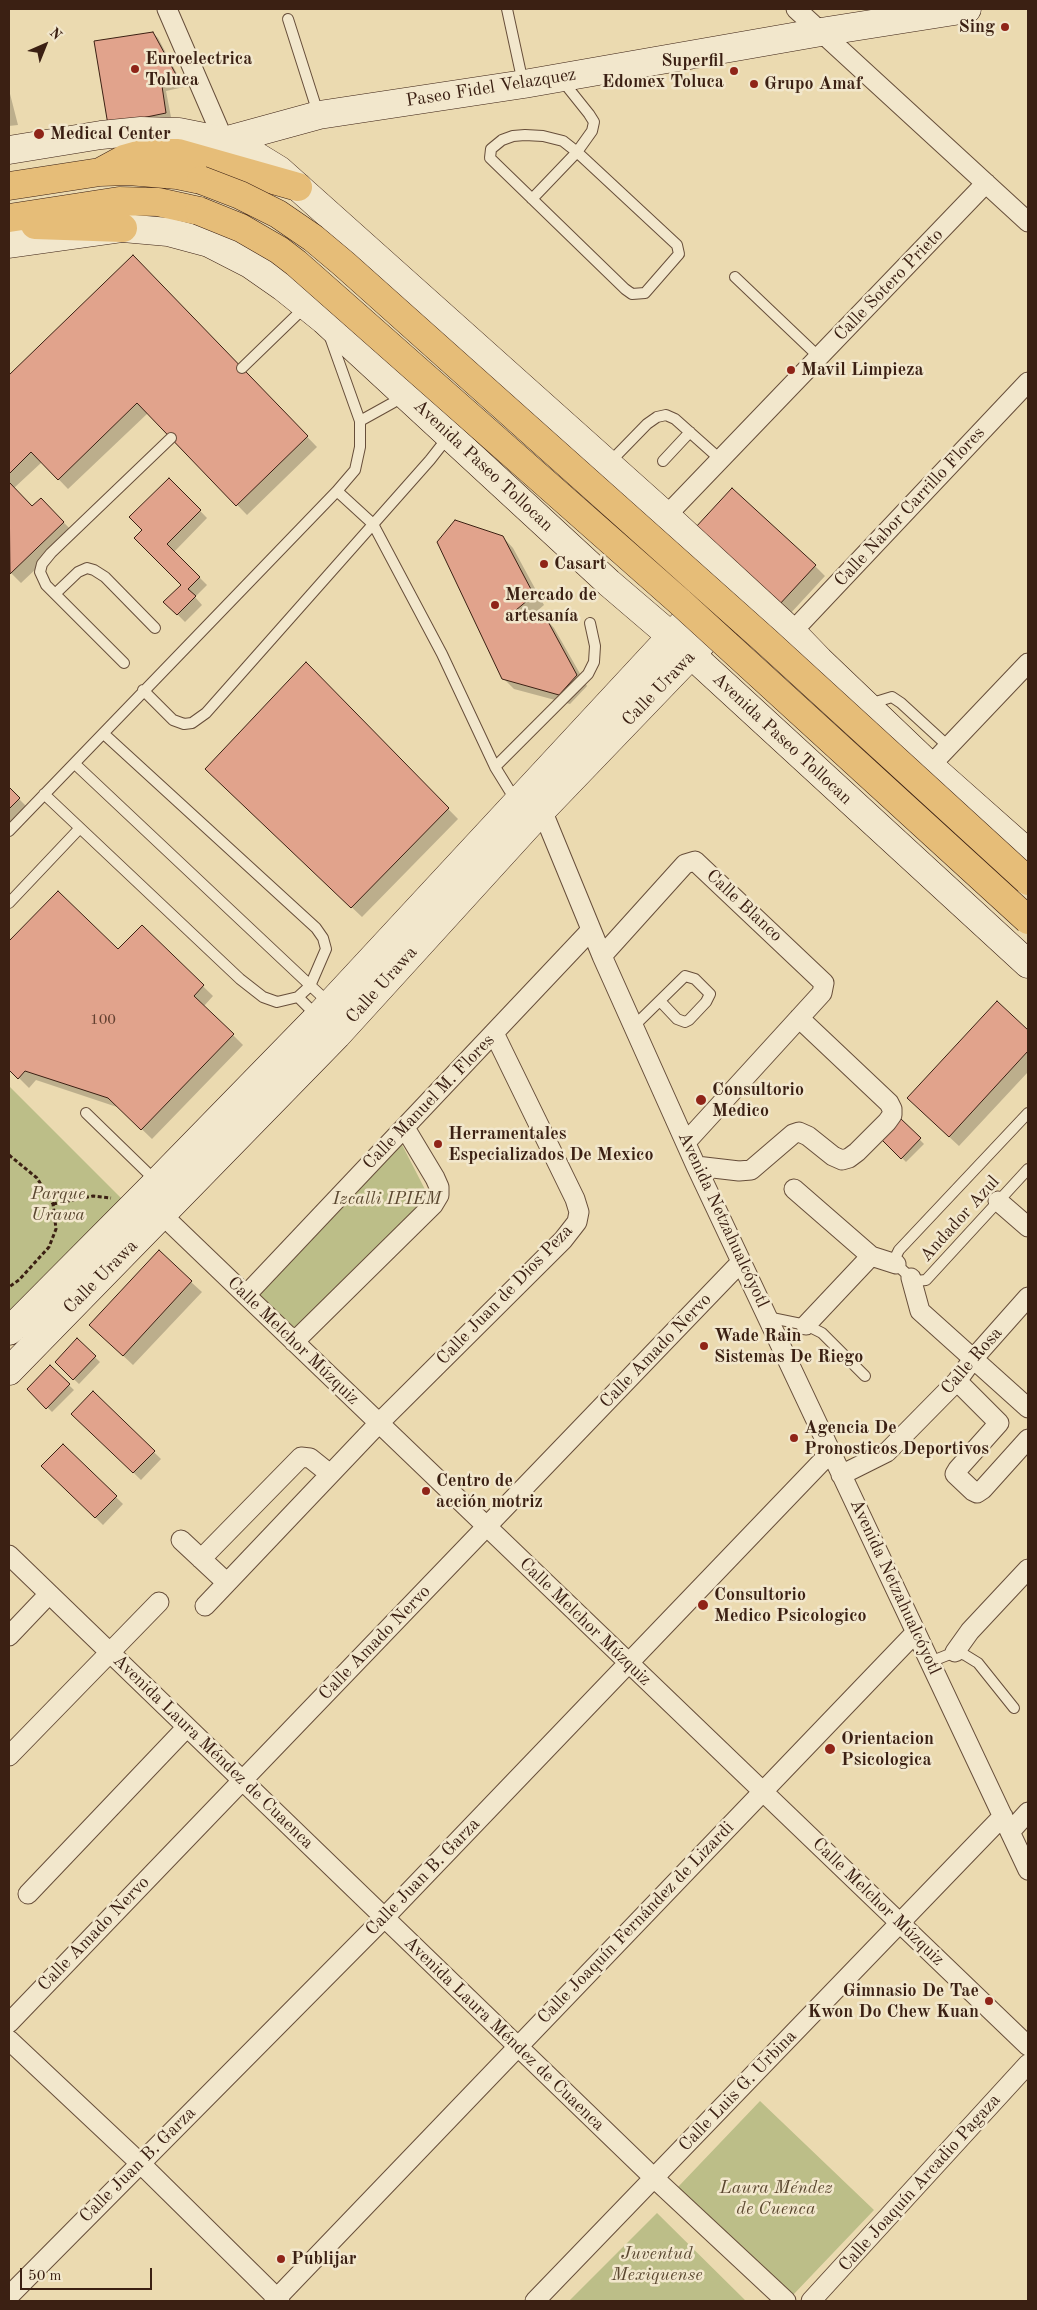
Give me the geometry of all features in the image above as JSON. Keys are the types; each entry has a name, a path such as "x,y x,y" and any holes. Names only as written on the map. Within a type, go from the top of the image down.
{"highway":[{"path":"100,172 124,159 145,153 178,153 298,187"},
{"path":"9,186 100,172 151,172 201,180 240,195 278,214 313,238 344,264 766,641 1028,882"},
{"name":"Avenida Paseo Tollocan","path":"9,218 118,201 158,202 198,211 241,228 273,246 296,263 680,602 1028,920"},
{"path":"9,225 123,228"}],"main road":[{"name":"Paseo Fidel Velazquez","path":"224,141 319,115 560,78 817,22 967,9"},
{"path":"9,150 101,135 141,131 179,132 224,141 248,151 279,170 666,516 792,632 930,766 1028,853"},
{"name":"Avenida Paseo Tollocan","path":"9,244 123,228 168,232 209,243 256,268 316,312 1028,964"},
{"path":"475,458 473,449 482,427 499,410 523,404 546,408"},
{"path":"609,582 636,588 648,586 663,572 670,560 673,545 670,525 666,516"},
{"name":"Calle Urawa","path":"331,1016 516,801 671,636 738,583"},
{"name":"Calle Urawa","path":"9,1331 149,1200 331,1016 542,810 691,655 738,583"},
{"path":"763,722 754,710 755,698 766,678 779,667 795,660 819,660"},
{"name":"Calle Urawa","path":"9,1371 149,1200"}],"street":[{"path":"167,9 224,141"},
{"path":"796,9 817,22 1028,222"},
{"name":"Calle Sotero Prieto","path":"666,516 986,183"},
{"name":"Calle Nabor Carrillo Flores","path":"792,632 1028,382"},
{"path":"930,766 1028,663"},
{"name":"Avenida Netzahualcóyotl","path":"542,810 602,956 696,1166 930,1662 1014,1834 1028,1870"},
{"name":"Calle Blanco","path":"602,956 685,864 695,861 824,983 822,993 799,1018"},
{"name":"Calle Manuel M. Flores","path":"246,1295 591,930"},
{"path":"686,1141 799,1018 890,1103 892,1109 887,1122 849,1158 842,1160 833,1156 808,1136 799,1132 793,1134 751,1170 739,1171 696,1166"},
{"name":"Calle Juan de Dios Peza","path":"205,1606 379,1423 563,1240 577,1222 578,1212 575,1199 494,1033"},
{"path":"294,1342 433,1205 439,1195 439,1187 435,1178 404,1128"},
{"path":"794,1189 871,1256 896,1264"},
{"name":"Calle Melchor Múzquiz","path":"149,1200 486,1527 1028,2046"},
{"path":"998,1201 1028,1227"},
{"path":"806,1326 871,1256"},
{"name":"Calle Amado Nervo","path":"9,2024 741,1262"},
{"path":"911,1278 920,1311 1028,1408"},
{"name":"Calle Rosa","path":"842,1475 887,1452 957,1381 973,1358 1028,1297"},
{"path":"957,1381 999,1423 958,1469 956,1474 977,1493 1028,1439"},
{"name":"Calle Juan B. Garza","path":"9,2296 384,1918 831,1452"},
{"path":"201,1559 301,1457 310,1458 330,1474"},
{"path":"181,1540 226,1582"},
{"name":"Avenida Laura Méndez de Cuaenca","path":"9,1555 653,2177 786,2301"},
{"path":"955,1652 970,1631 1028,1569"},
{"path":"9,1636 49,1594"},
{"path":"9,1756 159,1602"},
{"name":"Calle Joaquín Fernández de Lizardi","path":"277,2300 916,1632"},
{"path":"28,1894 187,1727"},
{"name":"Calle Luis G. Urbina","path":"535,2301 900,1924 1014,1834 1028,1812"},
{"path":"9,2040 140,2162 277,2300"},
{"name":"Calle Joaquín Arcadio Pagaza","path":"811,2301 1028,2064"}],"lane":[{"path":"507,9 524,84"},
{"path":"288,19 319,115"},
{"path":"532,199 577,152 592,131 594,122 560,78"},
{"path":"513,136 543,136 563,141 577,152 677,245 679,254 644,292 632,294 625,288 490,158 491,149 502,140 513,136"},
{"path":"735,277 820,357"},
{"path":"9,831 104,734 143,690 337,492 355,470 360,447 360,421 316,312 242,368"},
{"path":"360,421 406,395"},
{"path":"608,464 657,417 666,415 675,419 720,460"},
{"path":"663,461 690,432"},
{"path":"143,690 173,720 184,724 192,723 206,713 450,435"},
{"path":"124,663 46,585 40,572 42,564 51,553 171,438"},
{"path":"337,492 373,524 442,654 495,767 516,801"},
{"path":"55,594 78,572 86,568 94,570 105,577 155,628"},
{"path":"495,767 588,674 594,662 595,646 590,623"},
{"path":"871,710 880,701 892,697 949,747"},
{"path":"104,734 316,928 323,938 326,949 331,1016"},
{"path":"74,764 331,1016"},
{"path":"44,794 250,988 263,997 277,1002 298,997 331,1016"},
{"path":"9,903 80,828"},
{"path":"634,1026 680,980 690,976 710,994 706,1002 685,1022 677,1019 660,1001"},
{"path":"298,997 331,1016"},
{"path":"86,1113 149,1200"},
{"path":"911,1278 896,1264 895,1258 899,1250 1028,1113"},
{"name":"Andador Azul","path":"911,1278 920,1281 930,1276 1028,1169"},
{"path":"767,1317 806,1326 822,1333 865,1376"},
{"path":"930,1662 955,1652 965,1655 978,1663 1014,1708"}],"path":[{"path":"9,1155 37,1178 53,1204 56,1229 49,1247 19,1280 9,1287"},
{"path":"53,1204 93,1196 126,1200 149,1200"}],"green space":[{"name":"Parque Urawa","path":"9,1086 127,1204 9,1325"},
{"name":"Izcalli IPIEM","path":"397,1135 433,1205 294,1342 246,1295"},
{"name":"Laura Méndez de Cuenca","path":"760,2101 874,2210 792,2296 678,2187"},
{"name":"Juventud Mexiquense","path":"657,2213 746,2301 569,2301"}],"building":[{"path":"153,32 180,82 162,86 166,113 108,125 94,41"},
{"path":"133,255 308,436 236,506 137,403 58,480 31,452 9,474 9,375"},
{"path":"169,478 201,510 167,544 200,577 188,589 196,596 177,615 163,602 181,585 134,538 142,530 129,517"},
{"path":"9,482 32,506 41,498 64,522 10,574"},
{"path":"732,488 816,565 778,606 695,528"},
{"name":"Mercado de artesanía","path":"455,520 503,536 534,595 510,615 545,616 577,675 559,695 502,679 437,542"},
{"path":"306,662 449,808 351,908 205,769"},
{"path":"9,787 20,798 9,809"},
{"path":"58,891 118,949 142,925 204,985 194,996 234,1034 141,1130 108,1098 25,1071 18,1079 9,1070 9,941"},
{"path":"997,1001 1028,1030 1028,1051 949,1137 907,1098"},
{"path":"900,1118 921,1138 901,1159 880,1138"},
{"path":"159,1250 192,1281 123,1356 89,1325"},
{"path":"77,1338 96,1356 73,1380 55,1362"},
{"path":"50,1365 70,1384 46,1409 27,1389"},
{"path":"93,1391 155,1451 133,1473 71,1414"},
{"path":"63,1444 117,1496 95,1518 41,1466"}],"place":[{"name":"Sing","path":"1005,27"},
{"name":"Euroelectrica Toluca","path":"135,69"},
{"name":"Superfil Edomex Toluca","path":"734,71"},
{"name":"Grupo Amaf","path":"754,84"},
{"name":"Medical Center","path":"39,134"},
{"name":"Mavil Limpieza","path":"791,370"},
{"name":"Casart","path":"544,564"},
{"name":"Mercado de artesanía","path":"495,605"},
{"name":"Consultorio Medico","path":"701,1100"},
{"name":"Herramentales Especializados De Mexico","path":"438,1144"},
{"name":"Wade Rain Sistemas De Riego","path":"704,1346"},
{"name":"Agencia De Pronosticos Deportivos","path":"794,1438"},
{"name":"Centro de acción motriz","path":"426,1491"},
{"name":"Consultorio Medico Psicologico","path":"703,1605"},
{"name":"Orientacion Psicologica","path":"830,1749"},
{"name":"Gimnasio De Tae Kwon Do Chew Kuan","path":"989,2001"},
{"name":"Publijar","path":"281,2259"}]}
